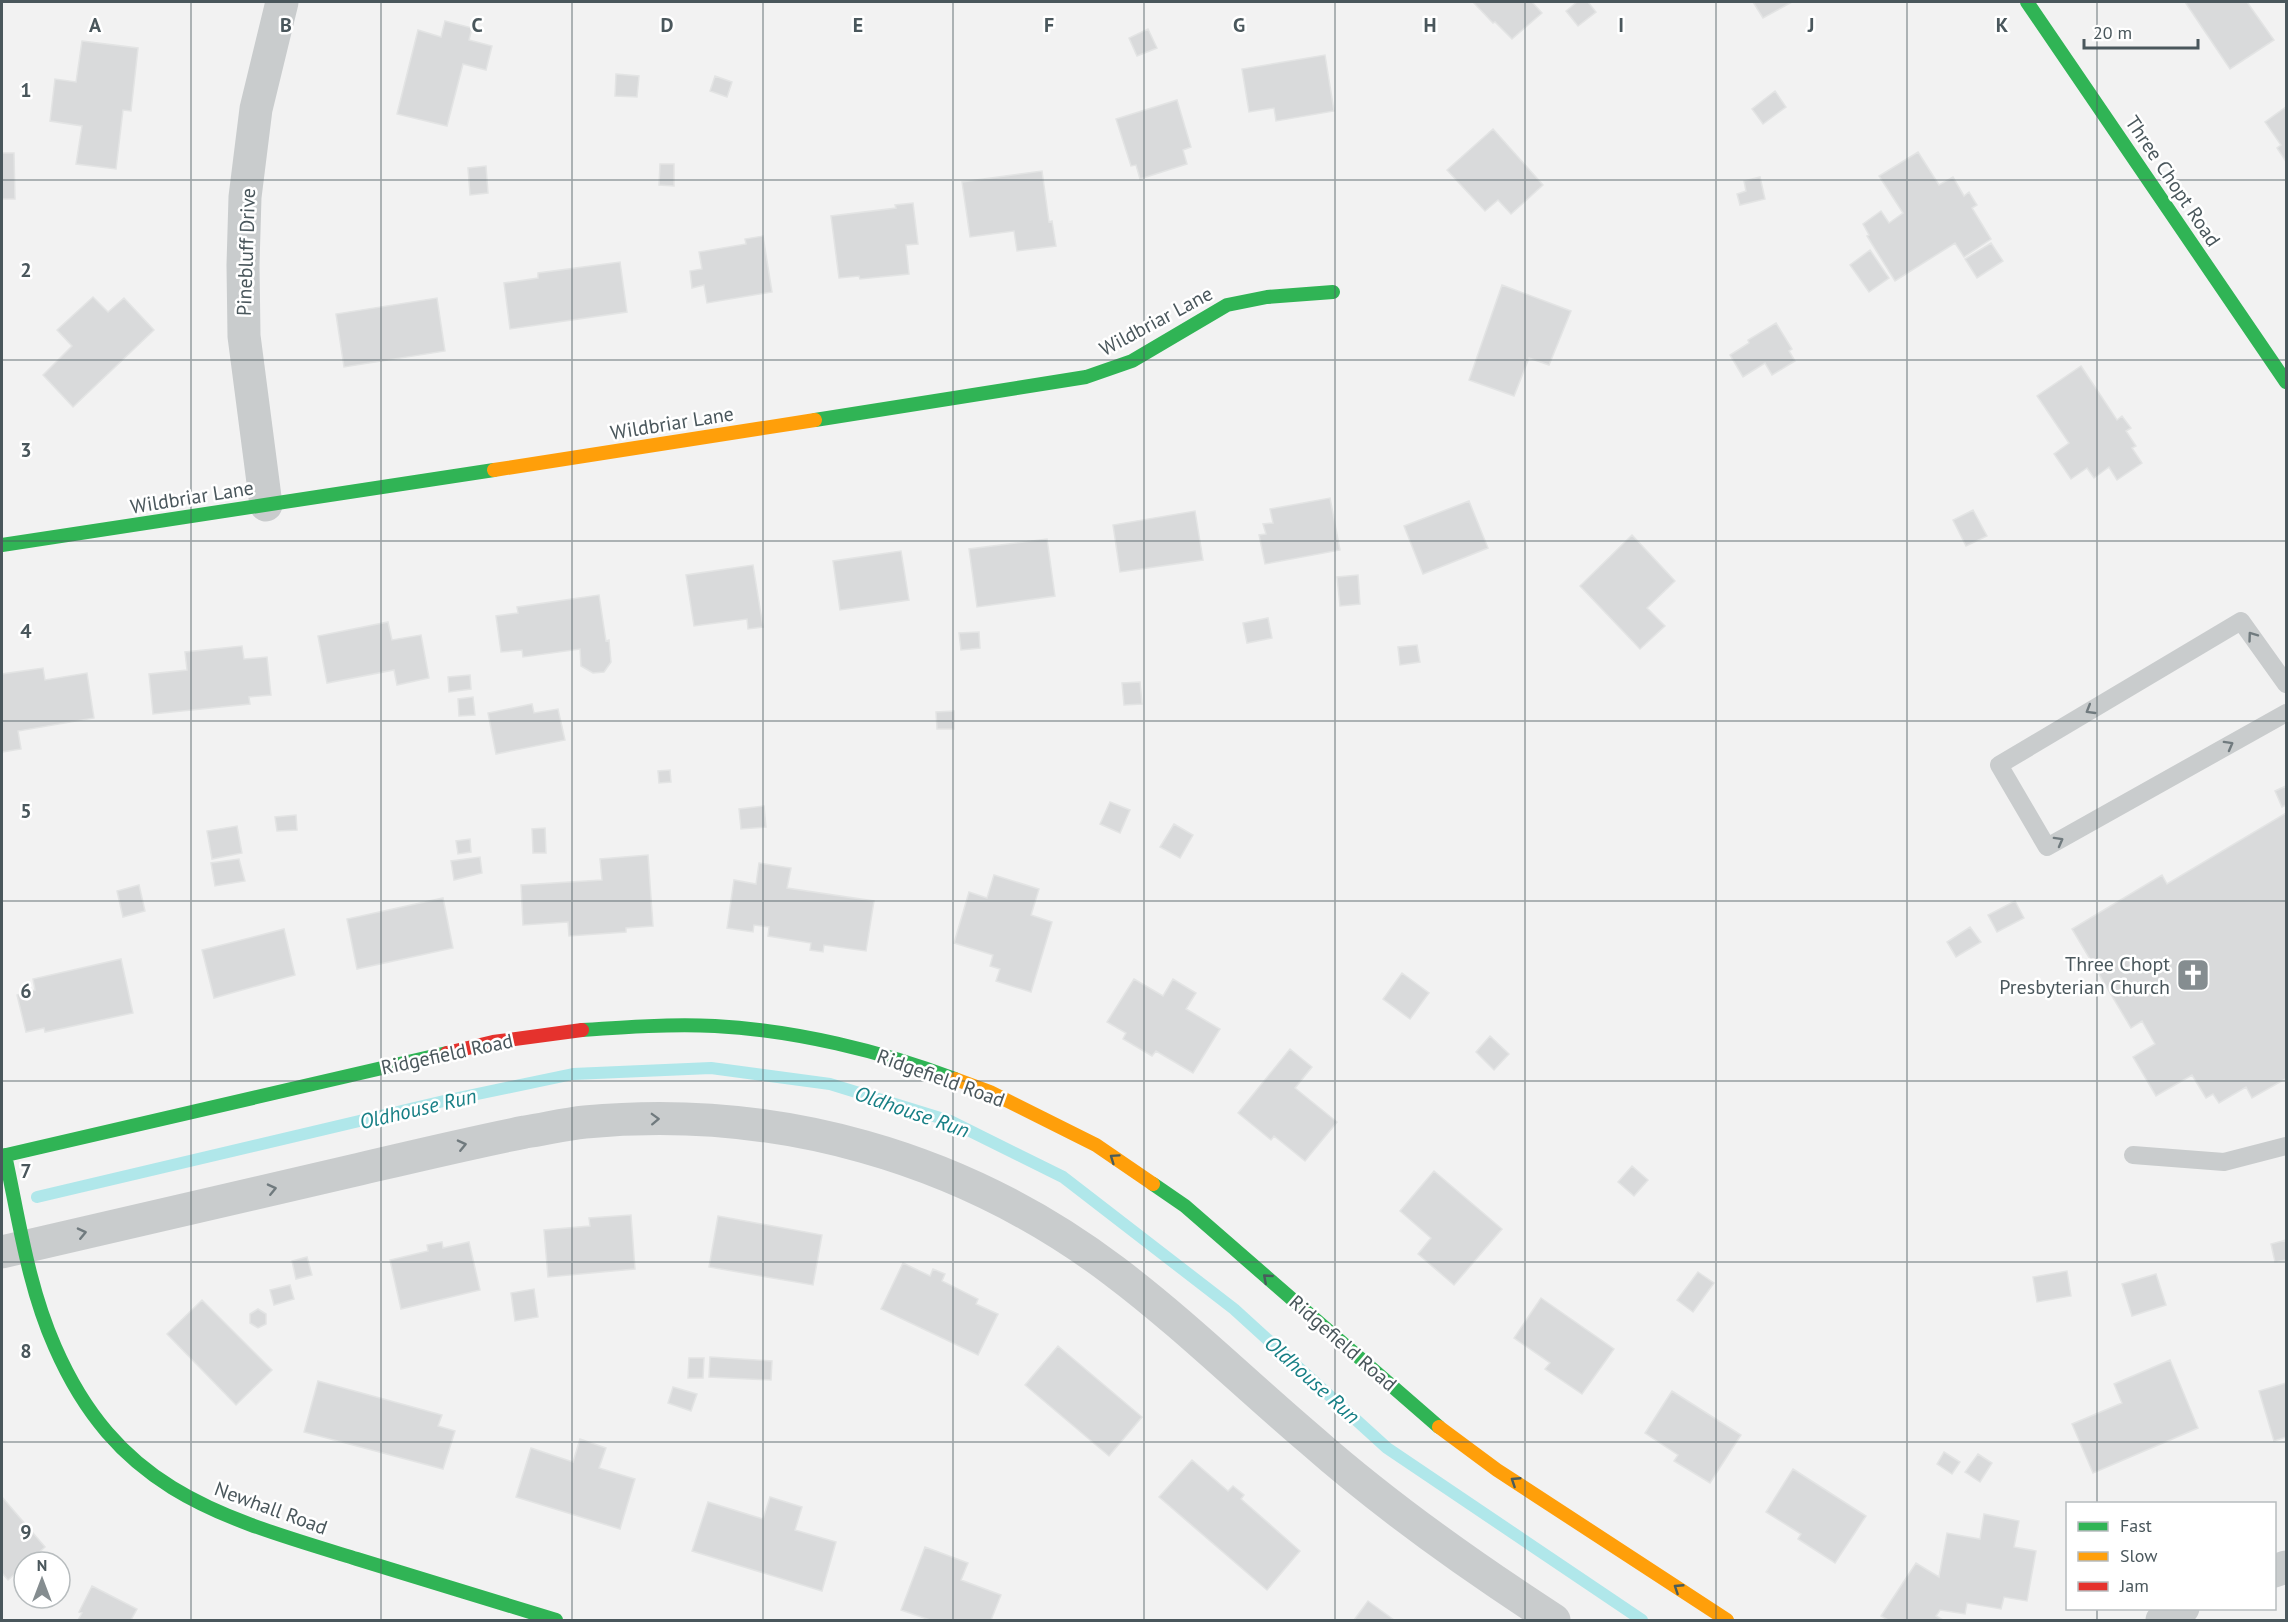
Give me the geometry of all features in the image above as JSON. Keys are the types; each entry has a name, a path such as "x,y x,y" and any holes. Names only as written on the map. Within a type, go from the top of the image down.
{"street":[{"name":"Pinebluff Drive","path":"267,505 244,336 245,197 256,109 282,2"},
{"name":"Three Chopt Road","path":"2027,2 2281,361"},
{"name":"Wildbriar Lane","path":"2,545 677,443 1086,377 1132,361 1227,305 1266,297 1333,292"},
{"name":"Ridgefield Road","path":"3,1155 493,1042 562,1032 638,1026 715,1026 769,1032 864,1050 919,1065 990,1092 1096,1145 1185,1206 1449,1435 1497,1470 1727,1620"},
{"path":"14,1249 480,1141 582,1122 662,1118 756,1124 831,1138 907,1159 968,1183 1050,1227 1112,1270 1177,1321 1313,1443 1412,1523 1481,1573 1554,1620"},
{"name":"Newhall Road","path":"3,1155 14,1249 36,1293 56,1349 76,1389 107,1432 164,1484 219,1513 256,1528 556,1620"},
{"path":"2162,1620 2180,1610"}],"lane":[{"path":"2286,684 2241,621 1999,765 2047,847 2286,713"},
{"path":"2133,1155 2224,1162 2286,1146"}],"building":[{"path":"1473,2 1532,2 1542,13 1512,39"},
{"path":"1577,2 1588,2 1596,12 1578,26 1566,11"},
{"path":"1753,2 1792,2 1763,18"},
{"path":"2185,2 2247,2 2274,40 2230,69"},
{"path":"445,21 472,28 469,40 492,46 486,70 463,64 447,126 397,114 418,30 441,37"},
{"path":"1148,29 1157,48 1137,56 1129,38"},
{"path":"82,41 138,48 131,111 123,110 116,169 76,164 82,126 50,121 55,79 76,82"},
{"path":"1325,55 1334,111 1276,121 1274,108 1249,112 1242,69"},
{"path":"616,74 639,76 637,97 615,96"},
{"path":"715,76 732,82 727,97 710,91"},
{"path":"1775,91 1786,107 1763,124 1752,109"},
{"path":"1177,100 1191,147 1183,150 1187,164 1140,179 1136,165 1131,166 1116,119"},
{"path":"2286,107 2285,160 2277,148 2281,145 2265,122"},
{"path":"1493,129 1543,185 1511,214 1498,200 1485,211 1447,170"},
{"path":"1918,152 1939,185 1953,177 1964,196 1969,192 1977,205 1972,208 1991,239 1964,257 1955,243 1895,281 1867,236 1869,235 1863,224 1881,211 1889,223 1903,213 1879,176"},
{"path":"2,153 14,153 15,199 2,199"},
{"path":"660,164 674,164 674,186 659,185"},
{"path":"486,166 488,193 470,195 468,168"},
{"path":"1042,171 1049,222 1052,221 1056,246 1017,251 1014,231 970,237 962,182"},
{"path":"1760,177 1765,199 1740,205 1737,194 1746,191 1744,181"},
{"path":"913,203 918,244 906,245 909,274 860,279 859,276 839,278 831,216 896,208 895,205"},
{"path":"763,236 772,292 707,303 704,285 692,288 690,271 702,269 699,252 746,244 745,239"},
{"path":"1991,243 2003,261 1977,278 1965,259"},
{"path":"1870,250 1889,278 1869,292 1850,265"},
{"path":"620,262 627,312 510,329 504,283 538,278 538,273"},
{"path":"1502,285 1571,311 1549,365 1529,358 1514,396 1469,380"},
{"path":"93,297 108,312 124,298 154,330 73,407 43,375 72,346 57,330"},
{"path":"437,298 445,351 344,367 336,314"},
{"path":"1776,323 1792,349 1789,351 1795,361 1772,375 1765,363 1743,377 1730,355 1749,343 1748,340"},
{"path":"2081,366 2117,420 2122,416 2131,428 2126,431 2136,446 2132,448 2142,463 2117,480 2109,467 2094,478 2087,468 2071,479 2054,454 2069,443 2037,396"},
{"path":"1330,498 1340,550 1265,564 1259,535 1266,534 1263,524 1273,523 1270,509"},
{"path":"1469,501 1488,548 1423,574 1404,526"},
{"path":"1973,510 1987,536 1966,546 1953,520"},
{"path":"1195,511 1203,560 1120,572 1113,525"},
{"path":"1632,535 1675,581 1647,608 1665,626 1640,649 1580,586"},
{"path":"1047,539 1055,596 977,607 969,549"},
{"path":"901,551 909,600 840,610 833,561"},
{"path":"753,565 763,627 748,629 747,619 694,626 686,575"},
{"path":"1358,575 1360,604 1340,606 1337,577"},
{"path":"599,595 606,641 609,640 611,662 604,672 593,673 581,666 580,649 523,657 522,650 501,652 496,616 518,613 517,607"},
{"path":"1268,618 1272,638 1247,643 1243,623"},
{"path":"388,622 392,640 421,635 429,678 397,685 394,670 327,683 318,636"},
{"path":"979,632 980,648 961,650 959,633"},
{"path":"1417,645 1420,662 1400,665 1398,647"},
{"path":"242,646 244,659 267,657 271,695 249,697 250,704 153,714 149,674 187,670 185,652"},
{"path":"43,668 45,680 87,673 94,718 18,731 21,749 2,752 2,674"},
{"path":"470,675 471,689 449,692 448,677"},
{"path":"1140,682 1142,704 1124,705 1122,683"},
{"path":"473,697 475,715 459,716 458,699"},
{"path":"532,704 534,713 558,709 565,740 496,754 488,713"},
{"path":"954,711 954,729 937,729 936,712"},
{"path":"670,770 671,782 659,783 658,771"},
{"path":"2286,786 2286,805 2282,807 2275,791"},
{"path":"1110,802 1130,810 1120,833 1100,824"},
{"path":"764,806 766,827 741,829 739,809"},
{"name":"Three Chopt Presbyterian Church","path":"2286,813 2286,1082 2285,1079 2252,1098 2246,1087 2219,1103 2213,1094 2206,1098 2192,1075 2156,1096 2133,1057 2155,1044 2142,1021 2131,1028 2072,929 2162,875 2167,884"},
{"path":"296,815 297,830 277,831 275,817"},
{"path":"1174,824 1193,835 1180,858 1160,847"},
{"path":"237,826 242,853 212,859 207,831"},
{"path":"545,828 546,853 533,853 532,829"},
{"path":"470,839 471,852 458,854 456,841"},
{"path":"648,855 653,926 626,928 626,932 569,936 568,922 523,925 521,885 602,880 600,859"},
{"path":"480,857 482,873 454,880 451,861"},
{"path":"239,859 245,881 215,886 211,863"},
{"path":"759,863 791,868 787,888 874,901 866,951 824,945 823,952 810,950 811,943 768,936 769,927 754,925 753,932 727,928 734,880 756,884"},
{"path":"994,875 1039,889 1031,915 1052,922 1031,992 996,981 1000,969 990,966 993,955 954,943 969,892 987,898"},
{"path":"139,885 145,911 123,917 117,891"},
{"path":"443,898 453,948 357,969 347,919"},
{"path":"2015,901 2024,918 1997,932 1988,915"},
{"path":"1970,927 1981,942 1956,957 1947,942"},
{"path":"284,929 295,975 214,998 202,950"},
{"path":"121,959 133,1013 45,1032 44,1028 26,1032 17,995 35,990 33,979"},
{"path":"1402,973 1429,993 1410,1019 1383,999"},
{"path":"1134,979 1163,996 1173,979 1196,993 1186,1009 1220,1029 1193,1073 1156,1051 1152,1056 1123,1039 1126,1033 1107,1022"},
{"path":"1490,1036 1509,1054 1494,1070 1476,1052"},
{"path":"1290,1049 1312,1067 1295,1088 1337,1122 1305,1161 1274,1136 1271,1140 1238,1113"},
{"path":"1632,1166 1648,1180 1634,1196 1618,1182"},
{"path":"1434,1171 1502,1229 1454,1285 1418,1254 1431,1238 1400,1211"},
{"path":"631,1215 635,1269 548,1277 544,1230 590,1226 589,1218"},
{"path":"718,1216 822,1235 813,1285 709,1267"},
{"path":"2286,1240 2286,1260 2275,1262 2271,1244"},
{"path":"442,1242 443,1248 469,1242 480,1290 401,1309 390,1260 428,1251 427,1245"},
{"path":"307,1257 312,1275 296,1279 292,1261"},
{"path":"903,1263 930,1276 933,1269 945,1274 942,1281 978,1299 976,1304 998,1314 978,1355 881,1309"},
{"path":"2067,1271 2071,1296 2037,1302 2033,1277"},
{"path":"1698,1272 1714,1283 1693,1312 1677,1300"},
{"path":"2156,1274 2166,1305 2132,1316 2122,1284"},
{"path":"290,1285 294,1299 274,1305 270,1290"},
{"path":"534,1289 538,1317 515,1321 511,1293"},
{"path":"1541,1298 1614,1349 1582,1394 1545,1369 1550,1363 1514,1338"},
{"path":"202,1300 272,1370 236,1405 167,1334"},
{"path":"258,1309 266,1314 266,1324 258,1328 250,1323 250,1314"},
{"path":"1058,1346 1142,1417 1109,1456 1025,1385"},
{"path":"710,1357 772,1361 771,1380 709,1377"},
{"path":"689,1358 704,1358 703,1378 688,1378"},
{"path":"2170,1360 2198,1428 2093,1473 2072,1424 2122,1403 2114,1384"},
{"path":"318,1381 442,1415 438,1426 455,1431 443,1469 304,1432"},
{"path":"2286,1383 2286,1437 2274,1441 2259,1391"},
{"path":"673,1387 697,1394 691,1411 668,1403"},
{"path":"1672,1391 1741,1435 1710,1483 1674,1461 1678,1455 1645,1433"},
{"path":"580,1439 606,1448 599,1468 635,1479 620,1529 516,1497 531,1448 573,1462"},
{"path":"1944,1452 1960,1462 1952,1474 1937,1464"},
{"path":"1978,1454 1992,1463 1980,1482 1965,1472"},
{"path":"1192,1460 1228,1491 1233,1486 1244,1495 1241,1499 1300,1551 1267,1590 1159,1497"},
{"path":"1793,1469 1866,1516 1835,1563 1798,1539 1801,1534 1766,1512"},
{"path":"2,1497 45,1547 42,1550 12,1550 12,1576 8,1580 2,1573"},
{"path":"770,1497 802,1507 795,1530 836,1542 822,1591 692,1551 708,1502 763,1519"},
{"path":"1984,1514 2019,1521 2014,1547 2036,1551 2027,1601 2004,1597 2001,1609 1967,1603 1965,1614 1940,1610 1936,1616 1943,1620 1888,1620 1881,1616 1916,1563 1939,1577 1947,1533 1980,1539"},
{"path":"925,1547 968,1563 961,1580 1001,1595 991,1620 930,1620 901,1610"},
{"path":"92,1586 137,1609 131,1620 78,1620 82,1613 79,1612"},
{"path":"1368,1601 1394,1620 1354,1620"}],"waterway":[{"name":"Oldhouse Run","path":"37,1197 444,1101 573,1074 711,1068 830,1084 950,1121 1063,1177 1234,1309 1387,1448 1642,1620"}],"traffic: fast":[{"path":"2027,2 2286,382"},
{"path":"815,420 1086,377 1132,361 1227,305 1267,297 1333,292"},
{"path":"2,545 494,470"},
{"path":"582,1030 698,1025 745,1028 806,1037 867,1051 955,1079"},
{"path":"2,1156 447,1053"},
{"path":"5,1155 31,1277 55,1347 80,1396 110,1435 142,1466 178,1491 218,1511 261,1528 556,1620"},
{"path":"1153,1184 1185,1206 1439,1427"}],"traffic: slow":[{"path":"494,470 815,420"},
{"path":"955,1079 990,1092 1096,1145 1153,1184"},
{"path":"1439,1427 1497,1470 1727,1620"}],"traffic: jam":[{"path":"447,1053 493,1042 582,1030"}],"place":[{"name":"Three Chopt Presbyterian Church","path":"2193,975"}]}
